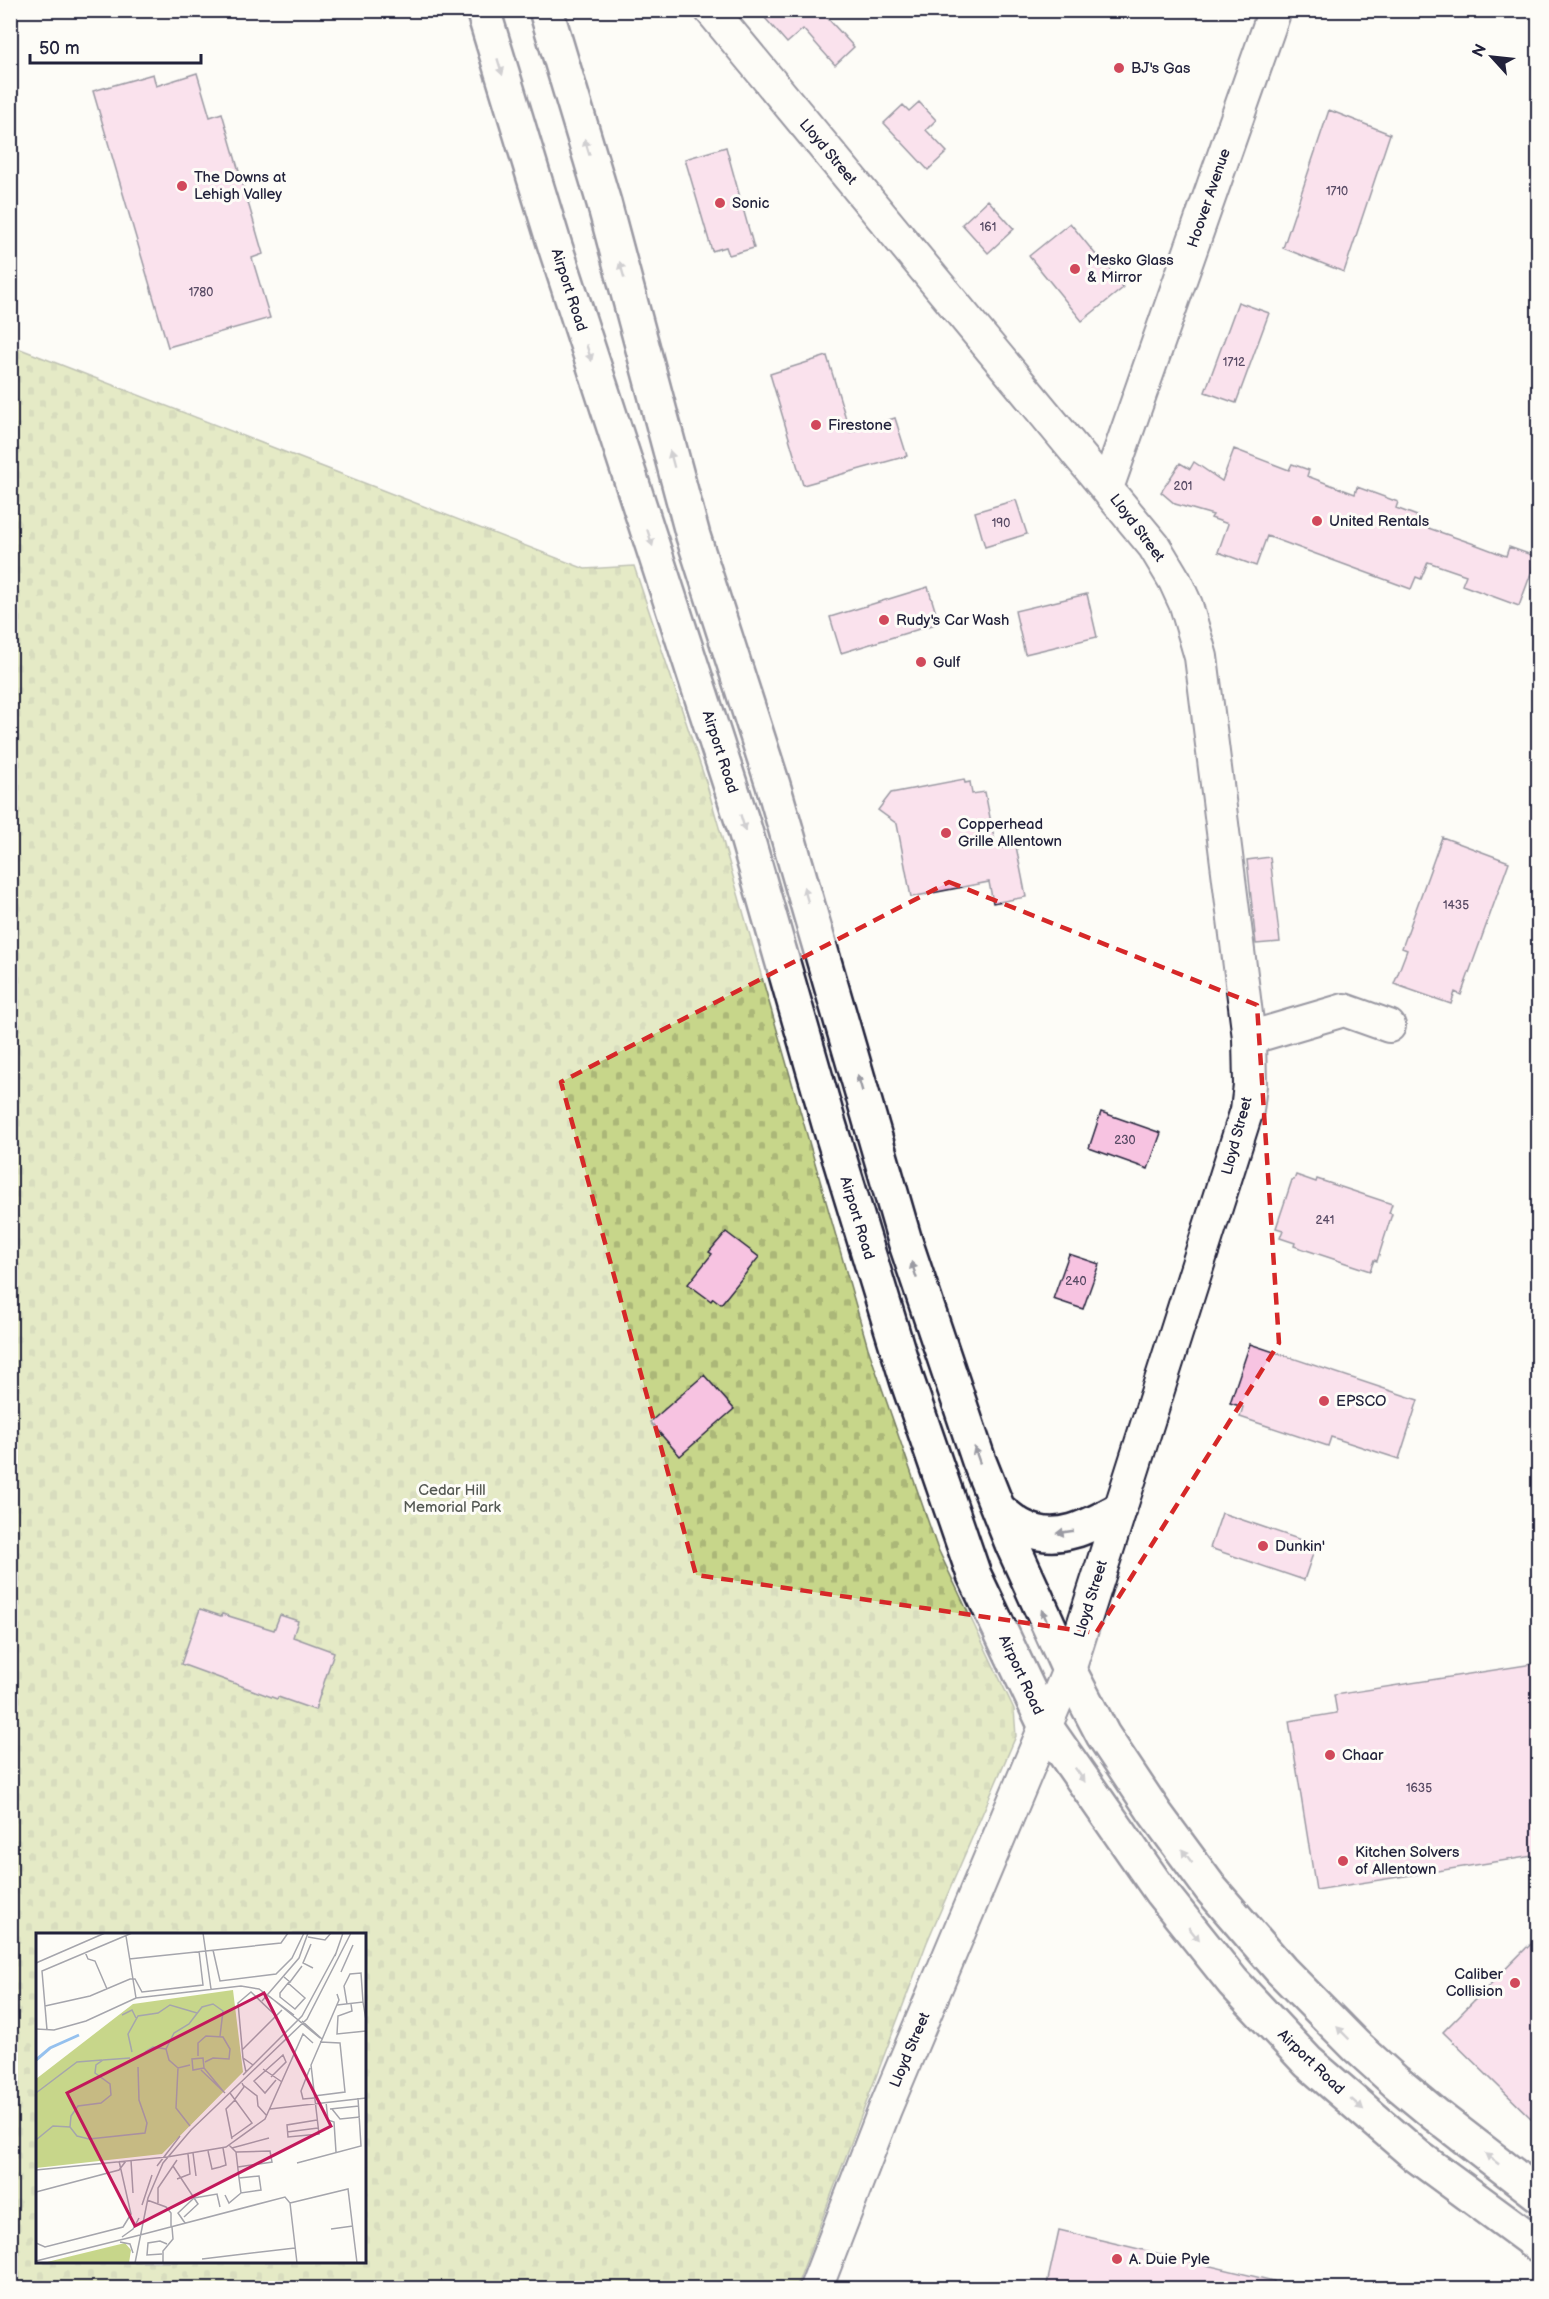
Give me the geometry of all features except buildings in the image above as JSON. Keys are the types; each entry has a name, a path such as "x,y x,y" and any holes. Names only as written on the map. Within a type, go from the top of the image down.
{"main road":[{"name":"Airport Road","path":"483,10 556,250 744,827 829,1124 907,1380 974,1575 1046,1727 1161,1892 1233,1983 1308,2062 1417,2156 1539,2245"},
{"path":"546,10 604,203 693,536 773,785 905,1241 979,1461 1069,1671 1103,1735 1155,1813 1211,1889 1281,1970 1356,2046 1396,2082 1539,2194"},
{"path":"998,1509 1024,1528 1043,1534 1086,1528 1119,1510"},
{"path":"1499,2216 1539,2271"}],"street":[{"name":"Lloyd Street","path":"711,10 1107,488 1154,546 1175,580 1186,605 1201,657 1249,1038 1250,1085 1247,1110 1069,1671 885,2109 816,2289"},
{"name":"Hoover Avenue","path":"1107,488 1275,10"},
{"path":"1249,1038 1344,1010 1389,1026"}],"highlighted area":[{"path":"949,882 1257,1005 1279,1343 1096,1633 696,1575 561,1082"}],"green space":[{"name":"Cedar Hill Memorial Park","path":"10,345 585,569 634,566 706,782 868,1348 937,1547 1014,1709 1016,1736 927,1942 796,2288 11,2288"}],"place":[{"name":"BJ's Gas","path":"1119,68"},
{"name":"The Downs at Lehigh Valley","path":"182,186"},
{"name":"Sonic","path":"720,203"},
{"name":"Mesko Glass & Mirror","path":"1075,269"},
{"name":"Firestone","path":"816,425"},
{"name":"United Rentals","path":"1317,521"},
{"name":"Rudy's Car Wash","path":"884,620"},
{"name":"Gulf","path":"921,662"},
{"name":"Copperhead Grille Allentown","path":"946,833"},
{"name":"EPSCO","path":"1324,1401"},
{"name":"Dunkin'","path":"1263,1546"},
{"name":"Chaar","path":"1330,1755"},
{"name":"Kitchen Solvers of Allentown","path":"1343,1861"},
{"name":"Caliber Collision","path":"1515,1983"},
{"name":"A. Duie Pyle","path":"1117,2259"}]}
